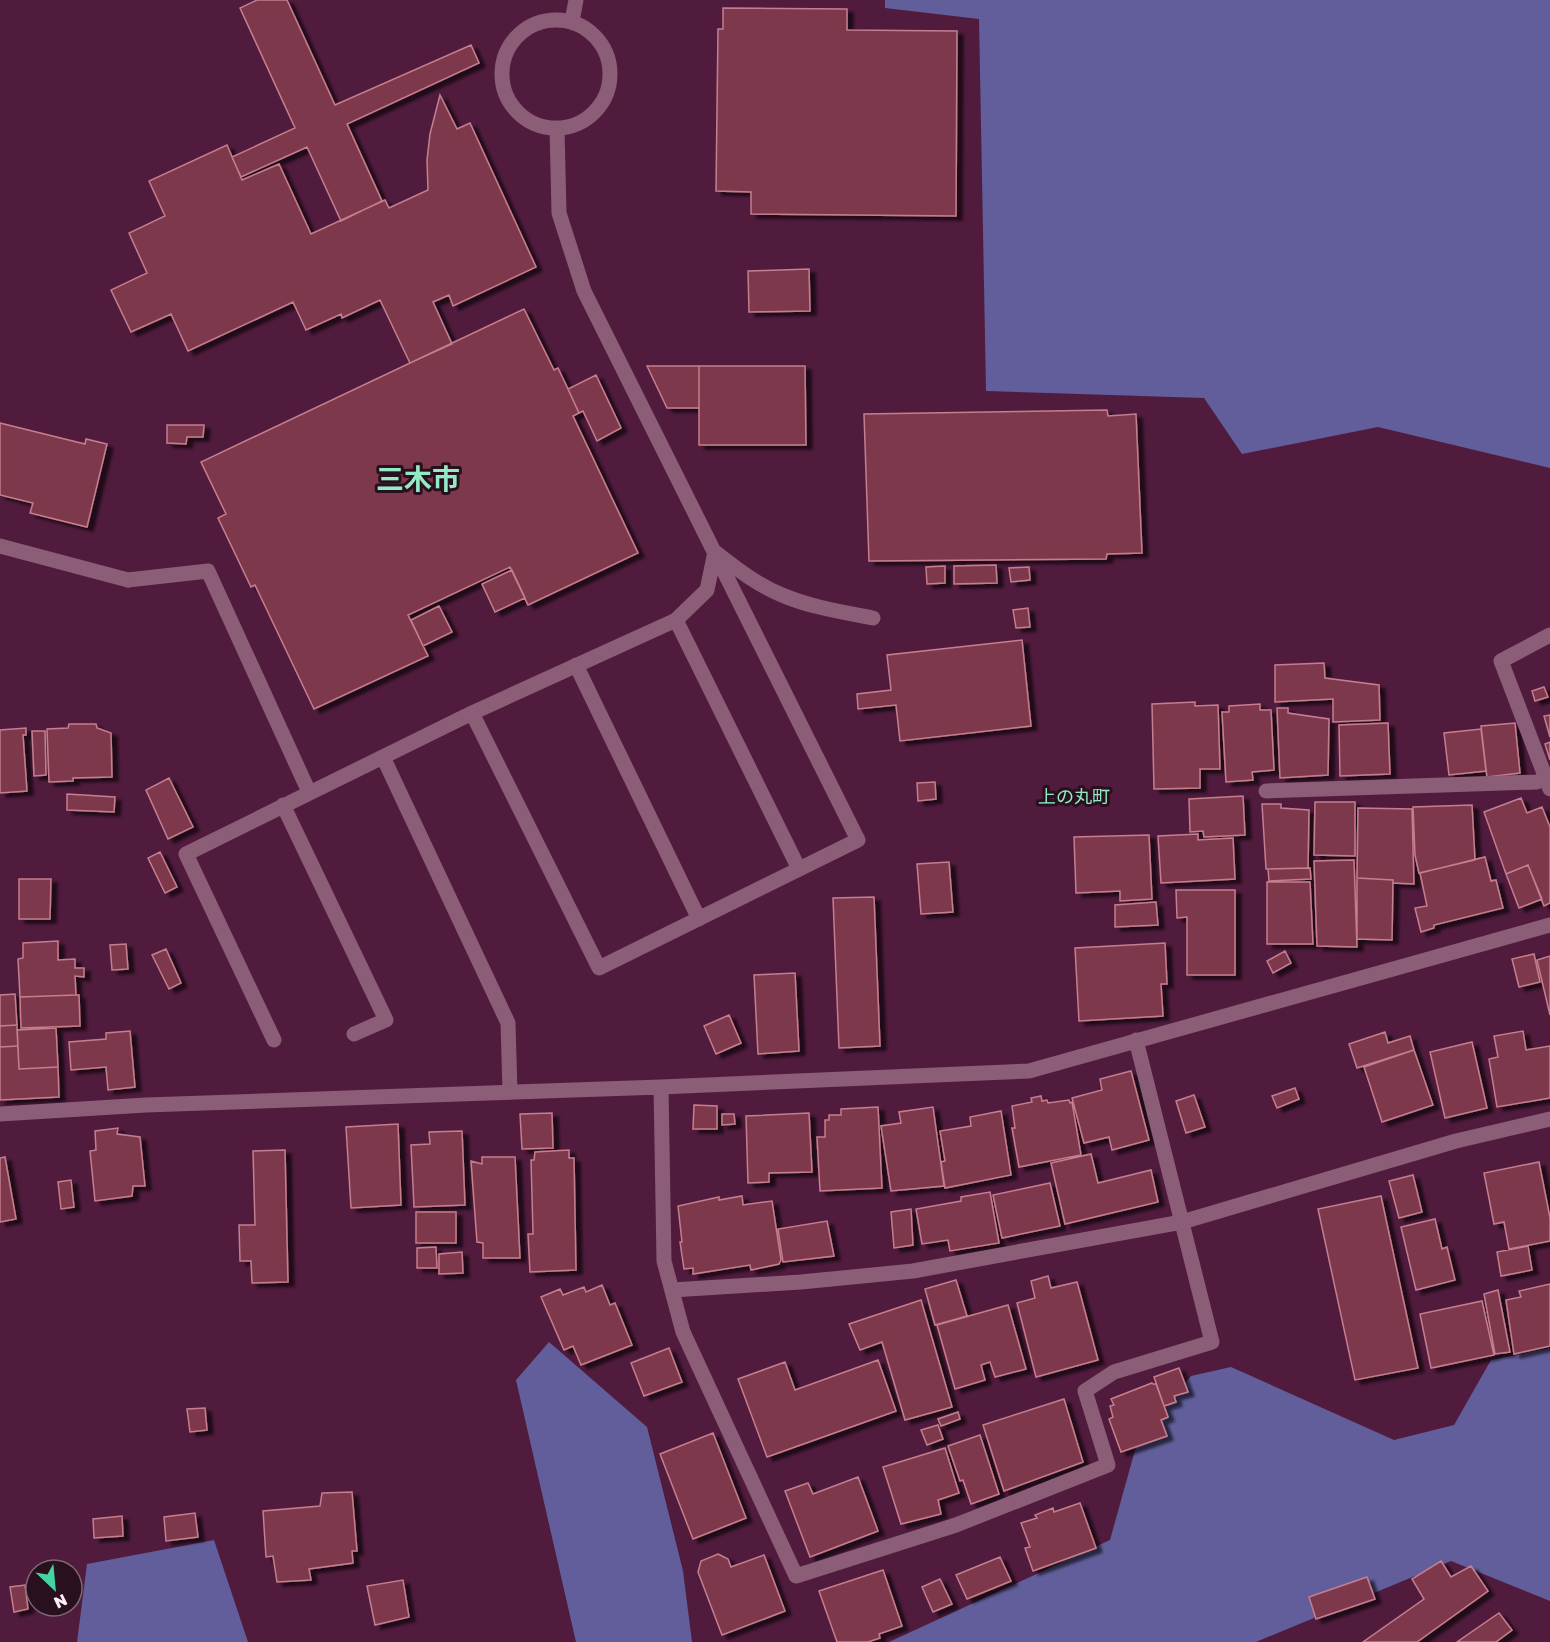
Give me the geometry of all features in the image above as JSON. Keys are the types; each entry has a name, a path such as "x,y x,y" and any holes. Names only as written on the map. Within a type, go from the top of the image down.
{"street":[{"path":"572,21 576,0"},
{"path":"545,20 572,21 595,34 608,55 611,81 601,105 582,122 557,129 531,123 511,105 502,80 505,53 521,32 545,20"},
{"path":"472,713 599,968 858,840 584,291 559,213 557,129"},
{"path":"0,546 128,580 208,571 309,792"},
{"path":"715,552 749,577 782,595 873,618"},
{"path":"274,1040 186,854 472,713 676,620 707,590 715,552"},
{"path":"676,620 799,869"},
{"path":"1548,784 1501,661 1550,635"},
{"path":"576,666 699,919"},
{"path":"383,757 507,1023 510,1092"},
{"path":"1266,791 1537,782 1548,784"},
{"path":"284,805 386,1020 354,1034"},
{"path":"0,1114 146,1105 661,1087 1029,1071 1550,926"},
{"path":"661,1087 664,1261 683,1332 796,1576 956,1526 1108,1466 1085,1391 1114,1371 1212,1342 1136,1040"},
{"path":"672,1290 801,1282 913,1271 1182,1222 1456,1141 1550,1119"}],"shaded area":[{"path":"885,0 1550,0 1550,468 1378,427 1242,454 1204,398 986,391 979,19 885,8"},
{"path":"549,1342 647,1427 683,1571 692,1642 576,1642 516,1380"},
{"path":"1550,1348 1550,1601 1451,1561 1256,1642 889,1642 1110,1540 1137,1443 1191,1376 1231,1367 1394,1440 1454,1425 1491,1360"},
{"path":"214,1540 248,1642 77,1642 80,1618 84,1618 87,1564"}],"building":[{"path":"257,0 287,0 335,105 471,45 479,63 347,124 382,201 341,221 307,147 241,177 232,157 295,128 240,8"},
{"path":"723,8 847,9 847,30 957,31 956,216 751,214 751,192 716,191 718,29 723,29"},
{"path":"440,95 457,129 470,123 536,267 453,306 449,295 433,302 452,344 410,363 380,300 342,318 341,314 306,330 293,302 188,351 171,314 131,332 111,290 147,273 129,233 165,216 149,181 227,145 242,180 279,164 311,234 385,200 389,208 428,190 427,160 430,134"},
{"path":"809,269 810,311 749,312 748,271"},
{"path":"524,309 554,370 558,368 568,389 579,413 573,416 638,553 528,605 510,567 408,615 428,656 314,709 255,585 251,587 218,518 226,514 201,462"},
{"path":"647,366 699,366 699,408 667,408"},
{"path":"699,366 805,366 806,445 699,445"},
{"path":"596,375 621,428 597,441 583,411 579,413 568,389"},
{"path":"1107,410 1108,416 1136,414 1142,553 1107,554 1106,559 869,561 864,414"},
{"path":"0,423 85,444 86,439 107,444 87,527 30,513 33,503 0,495"},
{"path":"167,425 204,425 203,437 187,437 186,444 167,443"},
{"path":"996,565 997,583 954,584 954,566"},
{"path":"945,566 945,583 927,584 926,567"},
{"path":"1029,567 1030,580 1011,582 1009,568"},
{"path":"512,570 525,598 495,612 482,584"},
{"path":"439,606 452,632 423,646 411,620"},
{"path":"1028,608 1030,627 1016,628 1013,610"},
{"path":"1022,640 1031,726 900,741 896,705 858,709 857,694 891,690 887,655"},
{"path":"1324,663 1325,678 1379,685 1380,720 1333,722 1333,699 1275,702 1275,665"},
{"path":"1544,687 1548,697 1535,701 1532,691"},
{"path":"1195,702 1195,706 1218,705 1220,769 1200,769 1200,788 1154,789 1152,704"},
{"path":"1260,704 1260,710 1271,710 1274,770 1252,772 1253,780 1226,782 1222,712 1229,712 1229,706"},
{"path":"1277,708 1288,708 1288,713 1329,719 1328,775 1280,778"},
{"path":"1550,715 1550,737 1544,716"},
{"path":"1388,723 1390,774 1340,776 1339,725"},
{"path":"1515,723 1520,773 1487,777 1481,726"},
{"path":"69,724 96,724 97,728 111,733 112,777 73,778 73,781 49,782 47,729 68,728"},
{"path":"26,728 26,735 23,735 27,791 0,793 0,730"},
{"path":"1481,729 1486,771 1449,775 1444,733"},
{"path":"32,731 45,731 46,775 34,776"},
{"path":"1550,742 1550,760 1545,744"},
{"path":"169,778 193,827 168,839 146,790"},
{"path":"935,782 936,799 918,801 917,783"},
{"path":"67,794 115,797 114,812 67,810"},
{"path":"1243,796 1245,835 1204,837 1203,831 1190,832 1189,799"},
{"path":"1521,798 1527,813 1542,807 1550,827 1550,903 1544,906 1528,865 1506,874 1484,812"},
{"path":"1315,802 1355,802 1355,856 1314,855"},
{"path":"1262,804 1281,804 1281,808 1309,810 1308,868 1266,869"},
{"path":"1472,805 1475,860 1419,873 1415,855 1413,807"},
{"path":"1358,808 1412,809 1414,884 1357,878"},
{"path":"1198,834 1198,840 1233,838 1235,879 1161,883 1158,836"},
{"path":"1149,835 1152,899 1120,901 1120,891 1076,893 1074,837"},
{"path":"160,852 177,887 165,893 148,858"},
{"path":"1485,857 1491,881 1496,880 1503,908 1434,925 1434,928 1421,932 1415,908 1427,906 1420,873"},
{"path":"1354,860 1357,947 1317,946 1314,861"},
{"path":"949,862 953,912 921,914 917,864"},
{"path":"1528,865 1542,899 1519,908 1506,874"},
{"path":"1310,868 1311,879 1269,881 1268,869"},
{"path":"1357,878 1393,880 1392,940 1357,939"},
{"path":"19,879 51,879 50,919 19,919"},
{"path":"1267,882 1310,882 1313,944 1267,944"},
{"path":"1176,890 1235,890 1235,975 1187,975 1187,917 1177,918"},
{"path":"874,897 880,1046 839,1048 833,898"},
{"path":"1156,902 1158,925 1115,927 1115,905"},
{"path":"58,941 58,960 75,959 75,968 84,968 84,977 75,976 76,995 20,997 18,959 23,958 23,943"},
{"path":"1165,943 1167,984 1161,984 1163,1016 1079,1021 1075,948"},
{"path":"126,944 128,969 112,970 110,945"},
{"path":"166,949 181,983 169,989 152,955"},
{"path":"1285,951 1291,963 1273,973 1267,961"},
{"path":"1534,954 1540,982 1519,987 1512,959"},
{"path":"1550,956 1550,1015 1537,960"},
{"path":"795,973 799,1051 758,1054 754,975"},
{"path":"15,994 17,1025 0,1026 0,995"},
{"path":"79,995 80,1026 21,1028 20,997"},
{"path":"729,1015 741,1043 716,1054 704,1026"},
{"path":"17,1025 18,1046 0,1047 0,1026"},
{"path":"56,1028 58,1067 19,1069 17,1030"},
{"path":"130,1031 135,1087 108,1090 106,1067 71,1070 69,1042 106,1039 106,1033"},
{"path":"1523,1031 1526,1050 1550,1046 1550,1098 1497,1107 1489,1059 1498,1057 1494,1036"},
{"path":"1385,1032 1388,1043 1410,1036 1414,1050 1357,1068 1349,1044"},
{"path":"1472,1042 1487,1108 1445,1118 1430,1052"},
{"path":"18,1046 19,1069 58,1067 59,1097 0,1100 0,1047"},
{"path":"1414,1050 1433,1105 1382,1122 1364,1067"},
{"path":"1131,1071 1149,1140 1112,1150 1109,1137 1084,1143 1072,1098 1102,1090 1100,1079"},
{"path":"1295,1088 1299,1099 1277,1108 1272,1096"},
{"path":"1194,1095 1205,1127 1186,1133 1176,1101"},
{"path":"1041,1096 1042,1101 1047,1100 1048,1103 1069,1100 1070,1103 1072,1102 1081,1155 1019,1167 1012,1128 1015,1128 1012,1106 1032,1102 1031,1098"},
{"path":"694,1105 717,1106 717,1129 693,1129"},
{"path":"878,1107 882,1188 820,1191 817,1137 825,1137 825,1120 829,1120 829,1115 841,1115 841,1109"},
{"path":"933,1107 944,1186 891,1191 881,1126 901,1123 899,1112"},
{"path":"1001,1111 1011,1175 945,1188 941,1162 945,1161 940,1131 971,1126 970,1117"},
{"path":"552,1113 553,1148 522,1149 520,1114"},
{"path":"809,1113 812,1172 769,1173 769,1182 748,1183 746,1116"},
{"path":"722,1114 734,1114 735,1124 722,1125"},
{"path":"398,1124 401,1205 351,1208 346,1127"},
{"path":"118,1128 117,1134 140,1137 145,1186 133,1186 132,1196 95,1201 90,1151 96,1150 95,1131"},
{"path":"462,1131 465,1205 414,1207 411,1145 430,1144 429,1132"},
{"path":"285,1150 288,1282 252,1283 251,1261 240,1261 239,1225 255,1225 253,1151"},
{"path":"569,1150 569,1158 574,1158 576,1270 530,1272 528,1234 533,1234 531,1160 534,1160 535,1152"},
{"path":"1091,1154 1098,1183 1151,1170 1158,1202 1065,1224 1051,1163"},
{"path":"5,1157 16,1219 0,1222 0,1158"},
{"path":"482,1157 515,1157 520,1258 483,1258 483,1243 477,1242 471,1161 482,1164"},
{"path":"1539,1162 1550,1218 1550,1241 1509,1249 1504,1222 1494,1224 1484,1173"},
{"path":"1413,1175 1422,1212 1399,1218 1389,1181"},
{"path":"71,1180 74,1207 61,1209 58,1182"},
{"path":"1050,1183 1060,1226 1002,1238 993,1195"},
{"path":"990,1192 999,1243 950,1251 948,1240 922,1244 916,1209 961,1201 961,1197"},
{"path":"742,1196 743,1205 772,1201 781,1260 779,1264 751,1270 750,1265 693,1274 693,1268 684,1269 678,1206 719,1197 719,1200"},
{"path":"1381,1196 1418,1368 1355,1380 1318,1209"},
{"path":"911,1209 913,1245 894,1248 891,1212"},
{"path":"416,1212 456,1212 456,1243 416,1243"},
{"path":"1435,1219 1442,1249 1447,1247 1455,1280 1416,1290 1401,1227"},
{"path":"827,1221 834,1256 783,1262 778,1229"},
{"path":"1528,1246 1532,1270 1501,1276 1497,1252"},
{"path":"436,1247 437,1268 417,1268 417,1248"},
{"path":"462,1252 463,1273 439,1274 439,1254"},
{"path":"1048,1276 1051,1288 1077,1282 1098,1360 1036,1377 1017,1303 1035,1298 1031,1281"},
{"path":"956,1280 967,1316 935,1325 925,1289"},
{"path":"1550,1284 1550,1346 1514,1354 1506,1300 1521,1297 1519,1291"},
{"path":"602,1285 610,1305 615,1303 632,1345 581,1365 573,1346 564,1350 541,1297 560,1289 563,1295 584,1287 586,1292"},
{"path":"1498,1290 1510,1352 1495,1354 1484,1294"},
{"path":"921,1300 952,1407 905,1420 882,1342 860,1350 849,1324"},
{"path":"1482,1301 1494,1355 1431,1368 1420,1314"},
{"path":"1008,1305 1026,1369 995,1377 990,1362 981,1365 985,1380 955,1389 937,1325"},
{"path":"669,1348 682,1382 644,1396 631,1363"},
{"path":"878,1360 896,1411 767,1457 738,1379 785,1362 795,1390"},
{"path":"1179,1368 1188,1392 1174,1396 1176,1402 1164,1406 1154,1377"},
{"path":"1152,1383 1156,1384 1168,1417 1161,1420 1167,1436 1121,1452 1109,1419 1113,1417 1110,1406 1114,1405 1111,1399"},
{"path":"1064,1399 1083,1462 1004,1491 983,1425"},
{"path":"205,1408 207,1430 190,1432 187,1409"},
{"path":"958,1412 960,1419 941,1426 938,1419"},
{"path":"938,1425 943,1439 927,1445 921,1430"},
{"path":"713,1433 746,1518 693,1539 660,1454"},
{"path":"980,1435 999,1494 971,1504 948,1446"},
{"path":"945,1448 959,1493 938,1500 941,1514 901,1524 883,1467"},
{"path":"858,1477 878,1531 810,1557 785,1491 808,1483 813,1494"},
{"path":"352,1492 357,1551 352,1551 353,1563 309,1569 311,1580 277,1582 273,1556 266,1557 263,1511 320,1506 322,1493"},
{"path":"1080,1503 1096,1548 1033,1571 1025,1548 1030,1547 1021,1523 1037,1518 1035,1515 1053,1508 1054,1512"},
{"path":"195,1513 198,1537 166,1541 164,1517"},
{"path":"122,1516 123,1536 94,1538 93,1519"},
{"path":"718,1554 728,1559 731,1567 764,1555 785,1611 722,1635 698,1572 701,1561"},
{"path":"1000,1557 1011,1581 967,1599 956,1575"},
{"path":"1441,1561 1451,1577 1471,1566 1488,1591 1417,1642 1363,1642 1424,1599 1412,1579"},
{"path":"883,1570 902,1626 879,1634 880,1638 868,1642 837,1642 819,1591"},
{"path":"1367,1577 1375,1599 1316,1619 1309,1597"},
{"path":"940,1579 952,1604 933,1612 922,1587"},
{"path":"403,1580 409,1617 375,1625 367,1586"},
{"path":"24,1585 24,1610 14,1612 10,1587"},
{"path":"1499,1613 1512,1630 1496,1642 1457,1642"}],"district":[{"name":"三木市","path":"418,479"},
{"name":"上の丸町","path":"1074,797"}]}
